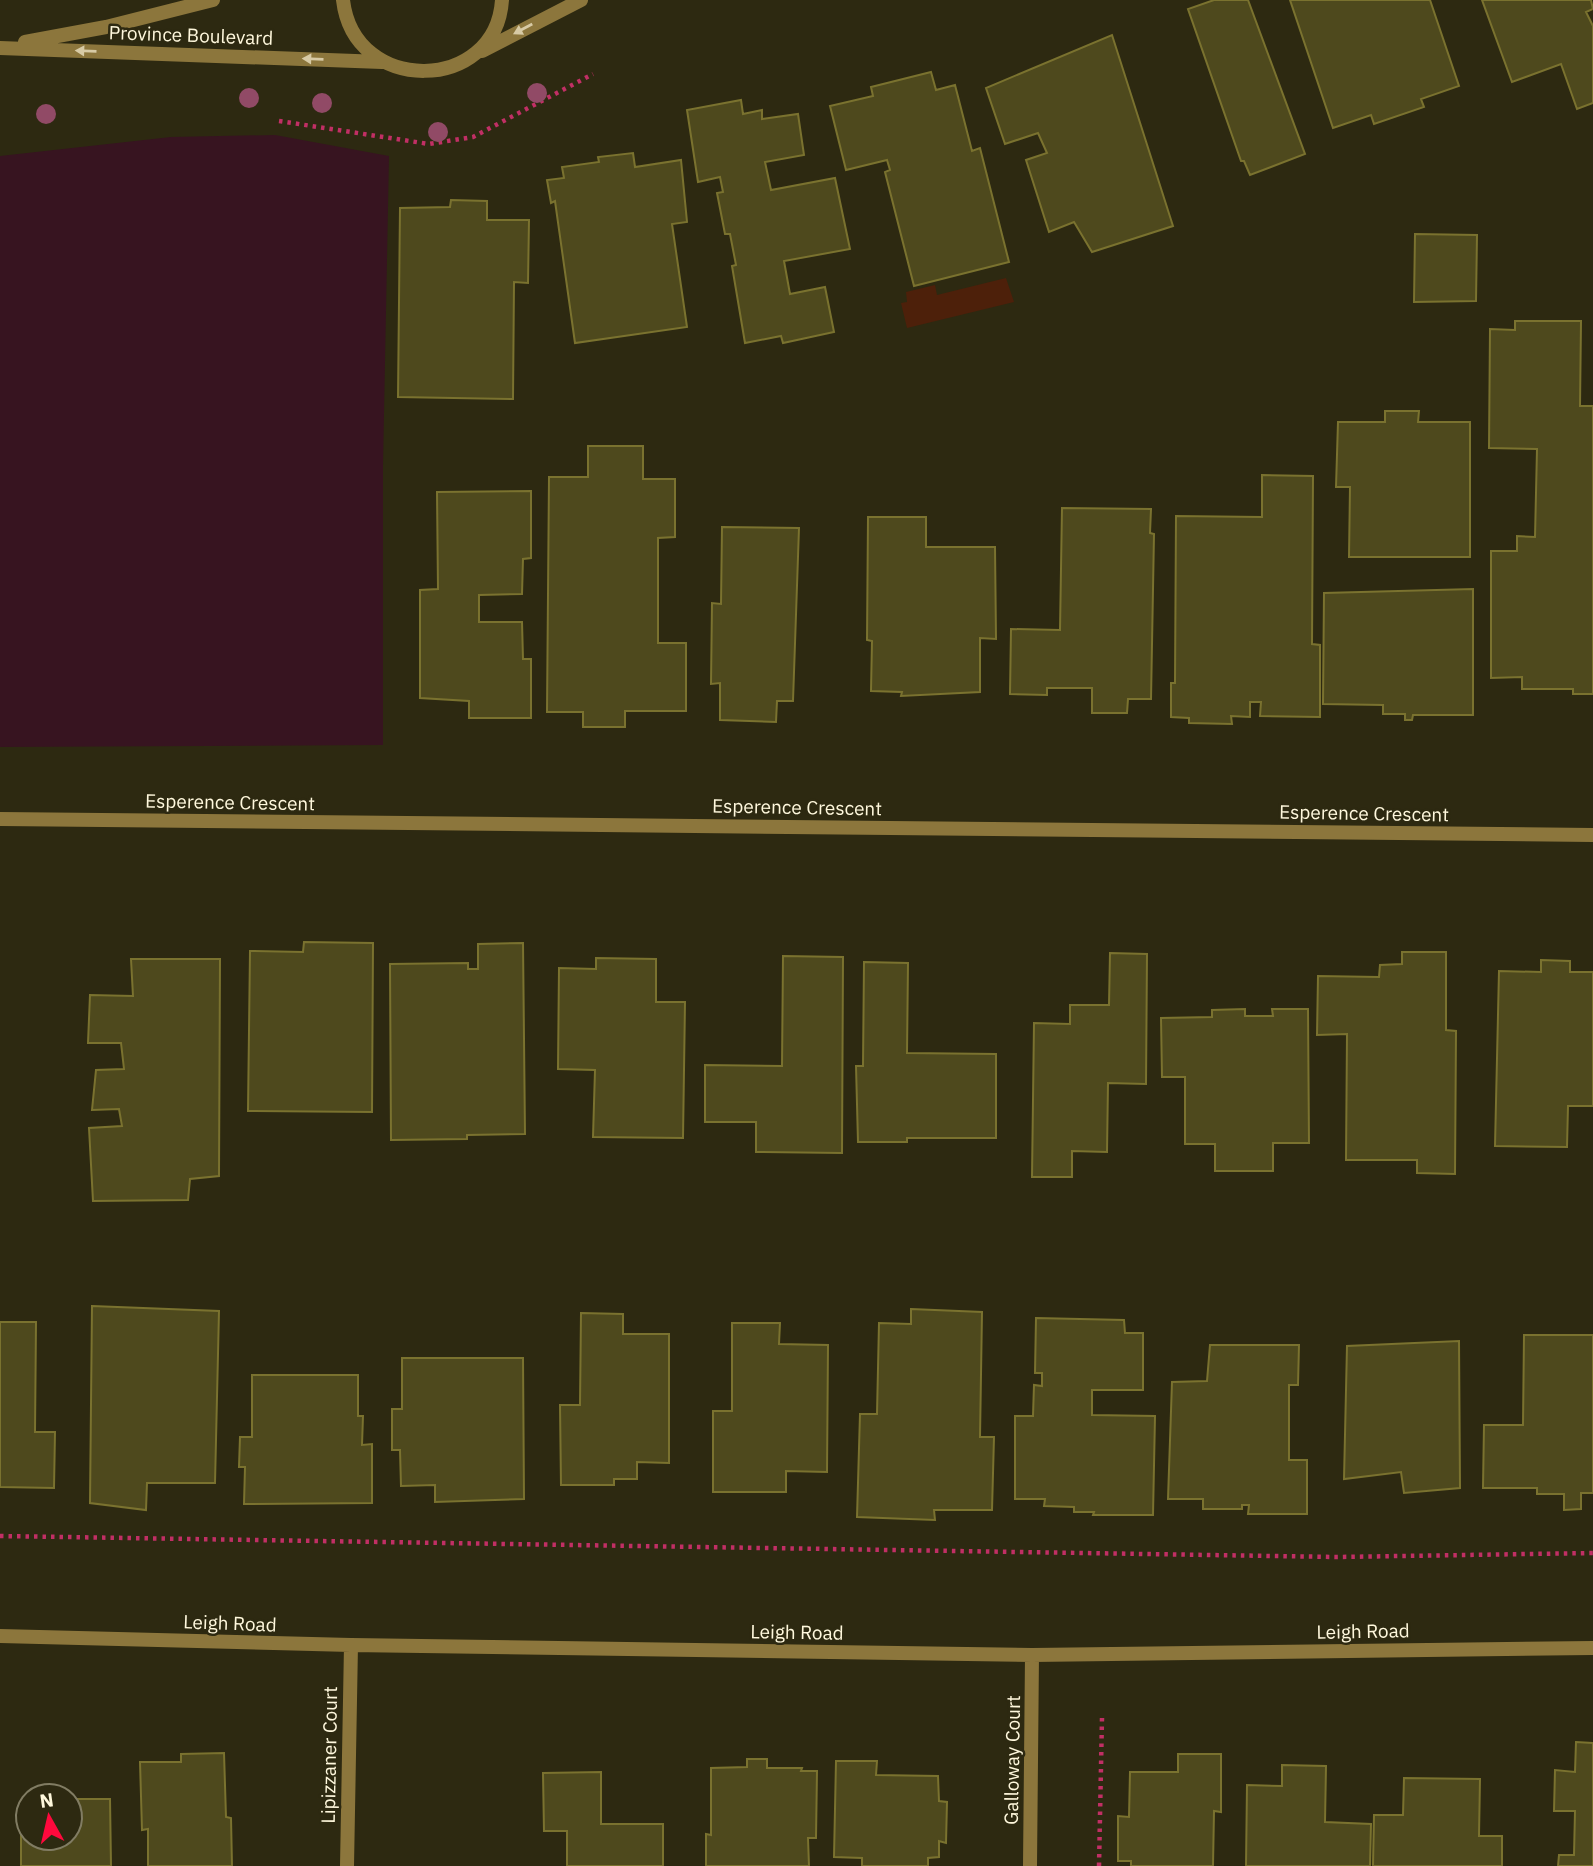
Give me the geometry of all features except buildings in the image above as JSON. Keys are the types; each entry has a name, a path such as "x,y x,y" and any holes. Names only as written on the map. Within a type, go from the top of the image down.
{"street":[{"name":"Province Boulevard","path":"0,47 106,27 213,0"},
{"name":"Province Boulevard","path":"343,0 345,15 359,42 382,62"},
{"name":"Province Boulevard","path":"467,59 488,39 501,13 502,0"},
{"name":"Province Boulevard","path":"0,47 382,62 410,72 440,71 581,0"},
{"name":"Esperence Crescent","path":"0,818 1593,835"},
{"name":"Leigh Road","path":"0,1636 351,1645 1032,1655 1593,1648"},
{"name":"Lipizzaner Court","path":"347,1866 351,1645"},
{"name":"Galloway Court","path":"1030,1866 1032,1655"}],"path":[{"path":"279,121 429,144 473,137 593,74"},
{"path":"0,1536 1337,1557 1593,1553"},
{"path":"1099,1866 1102,1718"}],"shaded area":[{"path":"275,135 389,156 383,465 383,745 0,747 0,156 171,137"},
{"path":"1006,278 1014,302 907,328 901,303 907,302 906,292 935,285 937,295"}]}
